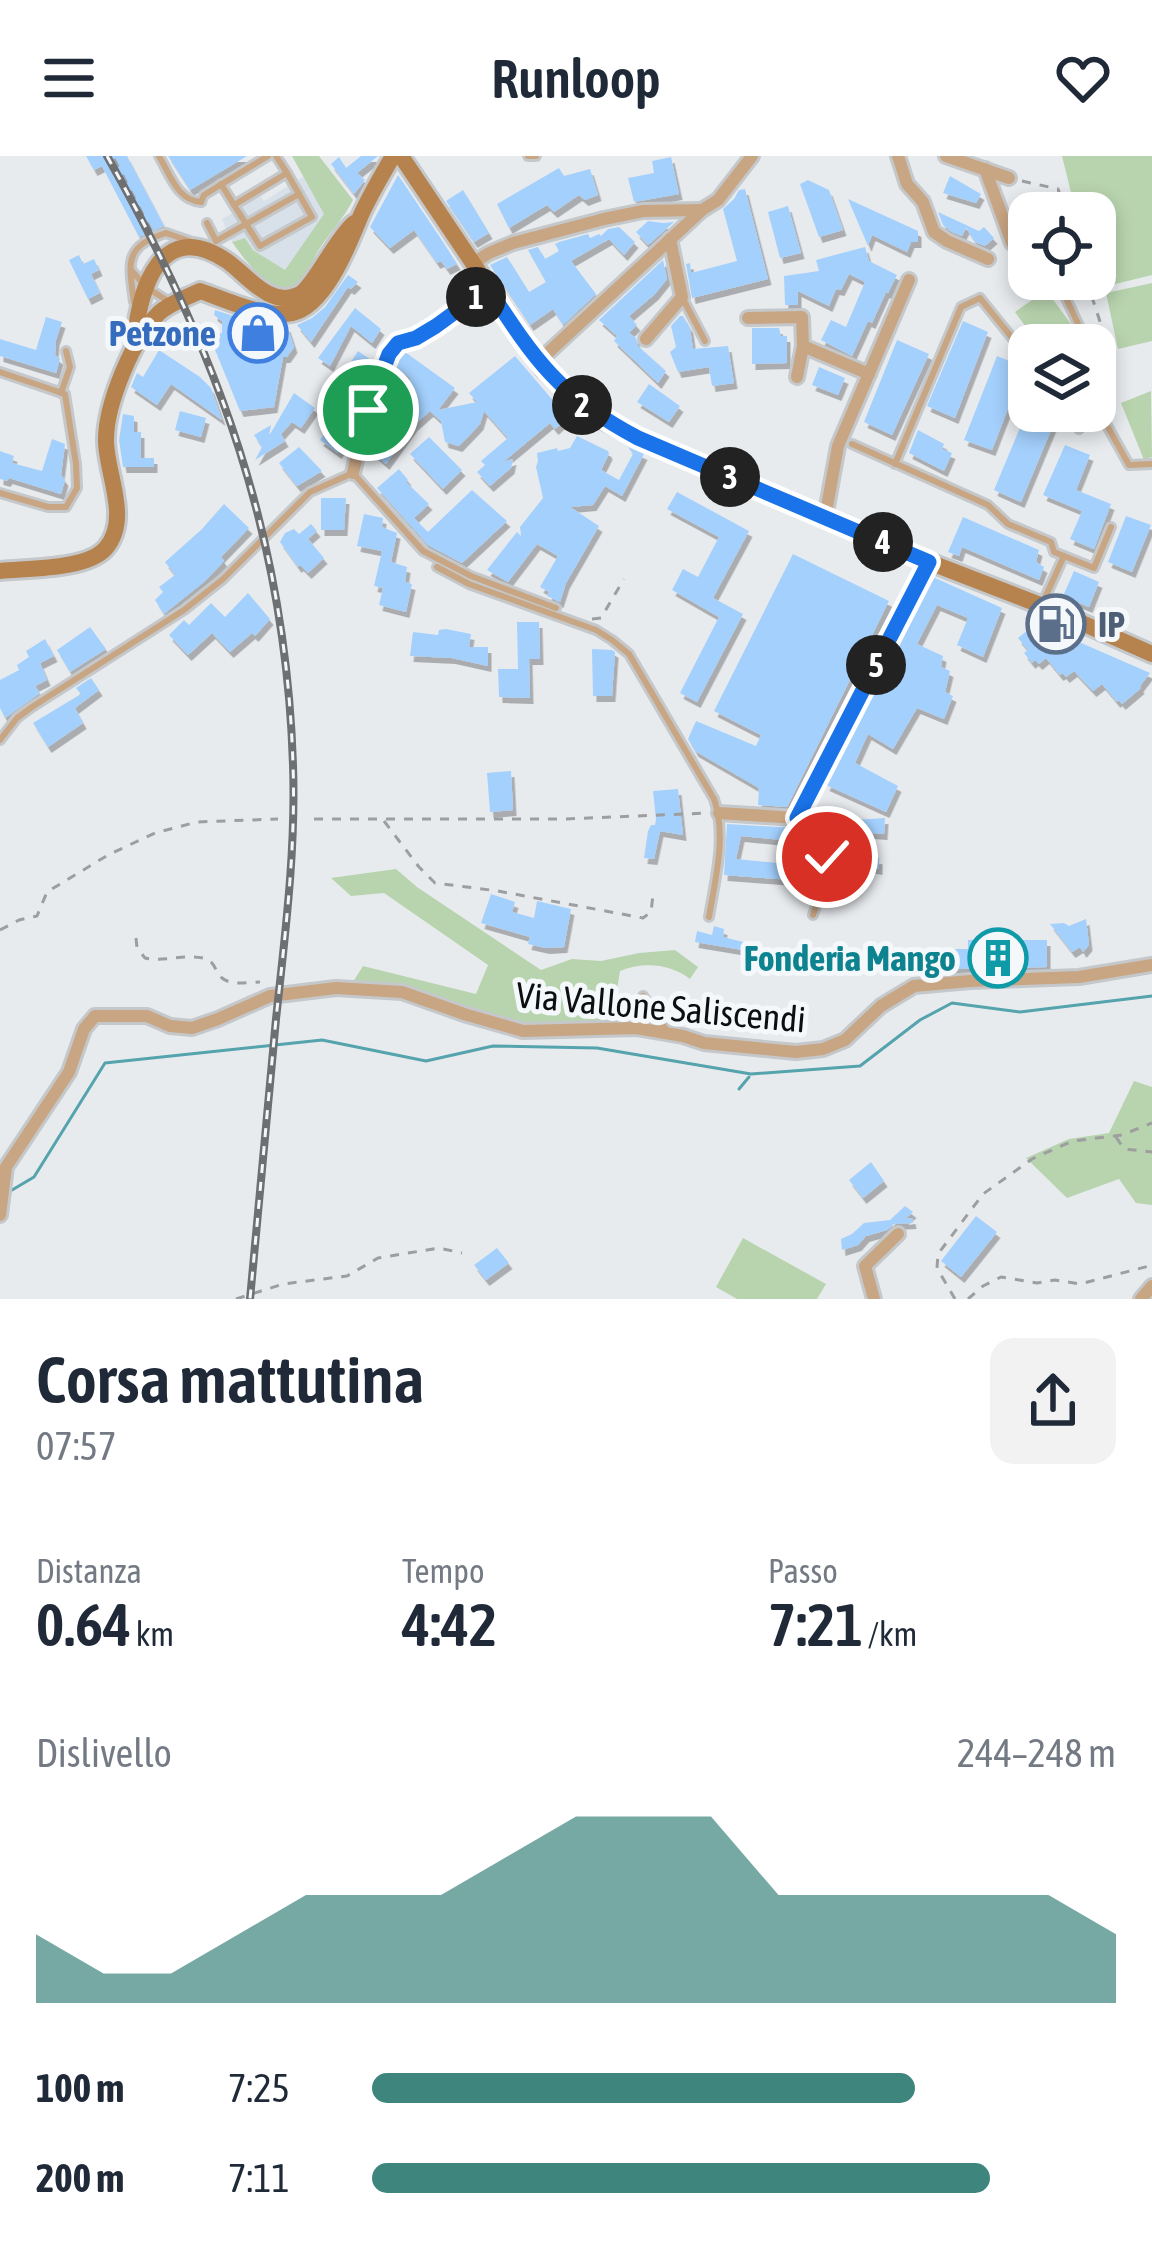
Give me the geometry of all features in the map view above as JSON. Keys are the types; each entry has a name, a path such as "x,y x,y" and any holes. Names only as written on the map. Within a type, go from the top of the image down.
{"main road":[{"path":"200,292 278,314 299,312 322,291 397,156 538,362 603,420 1152,654"},
{"path":"135,347 146,287 159,260 169,254 186,248 214,250 259,288 273,296 291,297 304,292 343,233 359,219"},
{"path":"0,571 85,562 105,550 116,531 117,508 106,436 123,375 156,316 200,292 219,273 214,250"}],"street":[{"path":"538,362 718,200 752,156"},
{"path":"898,156 907,184 923,202 934,232 988,259"},
{"path":"946,156 1009,178"},
{"path":"985,169 1008,232"},
{"path":"472,264 513,243 604,219 643,211 702,210"},
{"path":"646,339 682,297 670,239"},
{"path":"825,518 838,446 909,280"},
{"path":"353,473 368,410 389,354 398,343 436,326 488,288"},
{"path":"748,318 802,317 797,377"},
{"path":"803,346 869,374"},
{"path":"719,813 797,818 929,562"},
{"name":"Via Vallone Saliscendi","path":"0,1215 6,1167 69,1072 95,1016 147,1016 170,1026 192,1028 270,996 336,988 402,992 523,1031 636,1028 704,1043 796,1052 823,1049 844,1040 881,1006 914,986 1079,977 1152,964"},
{"path":"874,1299 865,1266 898,1234"},
{"path":"1141,1299 1152,1286"}],"lane":[{"path":"159,156 182,195 202,205 204,195 221,184 272,156 312,217 260,246 221,184"},
{"path":"234,205 287,173"},
{"path":"214,250 246,224 299,194"},
{"path":"207,223 214,250"},
{"path":"137,324 130,267 136,248 160,233 174,233 214,250"},
{"path":"130,267 146,287 173,304"},
{"path":"682,297 705,340"},
{"path":"895,464 961,307 980,298 1008,333"},
{"path":"61,393 70,367 66,351"},
{"path":"0,372 65,394 77,488 66,507 48,507 0,493"},
{"path":"1111,432 1129,465 1152,464"},
{"path":"852,444 988,505 1008,524 1051,542 1054,552 1094,568 1112,527"},
{"path":"0,740 32,707 184,610 223,579 310,492 353,473 423,551 471,576 556,608"},
{"path":"1041,605 1064,556"},
{"path":"437,567 469,584 562,616 612,640 629,655 719,813 709,917"},
{"path":"797,818 821,825 830,844 813,914"},
{"path":"643,996 669,1034"}],"path":[{"path":"113,159 155,237"},
{"path":"1009,178 1059,192"},
{"path":"580,618 602,617 624,579"},
{"path":"314,819 566,819 719,813"},
{"path":"0,930 37,916 47,892 69,877 155,833 197,822 278,819"},
{"path":"383,819 435,883 643,918 651,912 653,895"},
{"path":"136,938 145,958 206,958 227,982 260,982"},
{"path":"955,1299 937,1268 938,1254 983,1194 1032,1159 1072,1141 1116,1136 1152,1123"},
{"path":"1116,1136 1124,1149 1152,1152"},
{"path":"236,1299 283,1284 347,1276 378,1258 439,1249 462,1253"},
{"path":"968,1299 1001,1277 1079,1284 1137,1268 1152,1269"}],"shaded area":[{"path":"304,176 325,214 285,270 253,250 245,238 232,242 222,219"}],"green space":[{"path":"292,156 319,156 353,200 303,279 281,287 261,276 232,242 245,238 253,250 285,270 324,214"},
{"path":"1062,156 1152,156 1152,275 1116,284 1116,192 1071,192"},
{"path":"1152,283 1152,341 1118,349 1108,300 1116,300 1116,291"},
{"path":"1032,300 1053,300 1071,324 1024,324 1015,312"},
{"path":"1151,391 1152,457 1144,460 1121,403"},
{"path":"396,869 541,970 572,959 601,961 675,950 698,967 690,979 656,966 620,971 617,990 622,1015 637,1024 530,1026 404,988 351,985 363,966 476,994 488,965 384,893 351,896 331,878"},
{"path":"1134,1081 1152,1087 1152,1205 1136,1203 1119,1179 1067,1198 1026,1158 1069,1139 1109,1133"},
{"path":"743,1238 826,1284 817,1299 737,1299 716,1287"}],"building":[{"path":"86,156 127,156 164,226 139,237 102,166 94,170"},
{"path":"168,156 247,156 190,190"},
{"path":"361,156 378,156 357,173 365,180 354,194 331,164 339,157 346,168"},
{"path":"671,157 679,194 634,202 628,178 654,173 652,161"},
{"path":"559,168 564,176 590,169 598,195 585,200 579,195 554,212 547,205 509,228 497,204"},
{"path":"398,175 457,264 447,269 441,261 437,263 414,230 390,248 370,227"},
{"path":"950,176 981,194 976,203 943,193"},
{"path":"808,180 829,190 843,230 819,237 800,184"},
{"path":"745,189 768,279 692,298 686,264 690,263 691,273 737,261 723,209"},
{"path":"463,190 489,233 474,242 446,201"},
{"path":"848,199 918,231 918,242 911,242 907,252 872,235 868,246"},
{"path":"788,206 801,253 780,258 768,212"},
{"path":"938,212 979,231 984,227 994,238 985,246 975,242 966,228 962,236 952,232"},
{"path":"648,221 674,222 648,245 636,232"},
{"path":"619,227 635,242 624,255 609,239 571,261 596,294 563,325 553,309 530,325 490,265 507,257 529,292 546,282 528,250 538,247 545,259 559,251 555,244 559,242 588,234 590,238 601,236"},
{"path":"865,247 869,261 897,275 852,356 821,340 831,320 846,327 865,282 849,274 829,306 798,291 798,305 785,305 784,276 819,271 816,260"},
{"path":"79,255 83,264 94,259 99,270 91,274 100,293 88,299 69,260"},
{"path":"663,260 667,279 629,316 637,325 629,333 666,371 658,383 599,320"},
{"path":"348,275 358,282 348,287 311,342 297,325 325,307"},
{"path":"355,308 381,329 372,343 351,326 330,366 318,358"},
{"path":"215,310 255,323 287,326 294,347 283,357 274,407 240,411 209,335 222,333"},
{"path":"680,316 690,328 693,349 728,346 734,383 712,386 709,367 678,372 670,352 676,347 671,326"},
{"path":"46,317 62,322 56,340 55,355 60,359 56,373 0,356 0,339 36,350"},
{"path":"963,321 988,332 955,418 927,406"},
{"path":"752,328 779,328 781,336 787,336 787,363 752,364"},
{"path":"897,340 929,354 892,435 864,422"},
{"path":"159,350 211,388 222,420 171,384 157,405 131,387 137,373 143,377"},
{"path":"358,351 374,362 345,414 326,400"},
{"path":"405,352 455,388 438,410 477,402 469,393 515,356 556,404 572,414 555,429 550,423 503,462 513,459 511,468 490,486 477,472 485,465 481,461 508,438 484,411 480,424 459,446 445,442 441,421 430,411 386,464 369,449 372,435 393,411 382,403 387,389 392,382 411,379 395,366"},
{"path":"997,356 1008,360 1008,408 992,450 964,440"},
{"path":"819,367 845,378 838,395 812,385"},
{"path":"649,384 680,406 669,422 637,402"},
{"path":"294,393 315,408 301,428 292,422 281,434 285,441 255,460 262,447 254,435 271,425 269,436"},
{"path":"180,411 206,418 201,437 175,430"},
{"path":"123,414 134,416 134,432 141,432 141,458 154,458 154,467 123,467 119,440"},
{"path":"333,422 351,435 338,453 320,440"},
{"path":"918,430 952,453 944,471 909,453"},
{"path":"1018,432 1050,432 1021,502 994,490"},
{"path":"577,436 608,451 601,470 619,480 633,454 628,447 644,454 622,496 605,486 593,505 570,507 599,526 560,602 540,587 558,556 537,544 508,582 487,570 517,532 521,536 520,527 543,498 537,453 570,448"},
{"path":"429,437 462,470 443,489 410,454"},
{"path":"52,439 65,444 61,494 0,479 0,451 14,456 12,463 42,471"},
{"path":"1065,445 1090,455 1076,490 1111,504 1094,549 1070,539 1082,511 1043,495"},
{"path":"299,447 322,471 297,486 279,463"},
{"path":"399,469 429,504 414,518 428,532 472,490 507,521 462,563 428,545 377,488"},
{"path":"677,492 749,531 713,598 743,614 697,702 680,693 719,617 672,590 683,569 698,577 719,537 667,509"},
{"path":"321,498 346,498 344,530 321,530"},
{"path":"224,504 249,528 205,581 164,614 155,600 163,592 159,587 175,575 165,562"},
{"path":"364,514 383,518 382,527 397,533 391,562 407,567 405,582 412,584 406,612 379,605 383,588 374,586 382,551 357,546"},
{"path":"1126,516 1151,525 1132,572 1108,562"},
{"path":"963,517 1039,550 1036,562 1044,567 1039,580 962,547 959,556 948,552"},
{"path":"311,524 317,531 308,539 324,558 308,573 280,542 285,533 294,529 299,534"},
{"path":"793,554 889,601 787,807 758,805 759,788 695,751 688,739 696,721 756,746 761,735 714,711"},
{"path":"1074,571 1099,582 1089,607 1063,596"},
{"path":"933,577 1002,608 983,657 957,645 968,618 937,605 917,644 943,656 941,667 950,671 945,692 953,696 944,719 917,708 893,749 868,734 855,763 898,786 886,812 826,785"},
{"path":"248,593 270,619 230,652 212,633 188,655 169,635 184,620 189,625 211,603 225,617"},
{"path":"517,622 539,622 540,659 529,659 530,698 499,697 498,669 518,669"},
{"path":"1033,626 1040,634 1047,628 1150,673 1141,688 1122,704 1117,702 1102,684 1093,691 1074,671 1060,675 1046,658 1032,663 1018,638"},
{"path":"90,627 106,649 70,672 57,650"},
{"path":"446,629 471,634 469,647 488,647 488,666 410,656 413,632 438,635"},
{"path":"45,639 54,656 40,663 47,680 35,686 40,693 5,718 0,708 0,680 19,670 17,665 29,657 26,651"},
{"path":"592,649 615,652 612,696 593,696"},
{"path":"91,678 99,690 75,708 83,723 48,747 33,723 81,694 76,688"},
{"path":"511,771 513,810 490,812 487,773"},
{"path":"678,789 683,835 660,831 654,859 644,858 648,831 656,819 653,791"},
{"path":"885,818 884,834 870,833 868,859 879,858 879,869 844,863 854,820"},
{"path":"727,824 803,827 815,833 806,881 724,875","holes":["741,836 802,842 799,865 736,859"]},
{"path":"491,894 515,902 512,912 534,918 537,901 571,909 564,947 528,944 530,937 481,923"},
{"path":"1086,919 1089,945 1083,952 1080,947 1072,952 1050,924 1069,926"},
{"path":"714,926 724,929 723,937 756,945 755,952 695,942 697,931 712,935"},
{"name":"Fonderia Mango","path":"968,940 1047,940 1047,967 948,969 948,949 968,949"},
{"path":"871,1162 884,1181 863,1198 849,1180"},
{"path":"905,1206 913,1212 905,1219 912,1218 913,1223 894,1224 842,1250 841,1239 864,1223 890,1220"},
{"path":"976,1216 997,1232 961,1277 941,1261"},
{"path":"497,1248 509,1263 486,1280 474,1265"}],"waterway":[{"path":"7,1193 34,1177 105,1063 322,1040 426,1061 493,1046 597,1048 751,1074 860,1066 920,1020 952,1003 1020,1012 1152,996"},
{"path":"739,1089 749,1077"}],"railway":[{"path":"107,156 182,302 239,449 277,602 288,682 294,797 291,861 250,1299"}],"place":[{"name":"Petzone","path":"258,333"},
{"name":"IP","path":"1056,624"},
{"name":"Fonderia Mango","path":"998,958"}],"route":[{"path":"368,410 389,354 398,343 436,326 488,288 544,369 603,420 929,562 797,818 821,825 830,844 827,857"}]}
